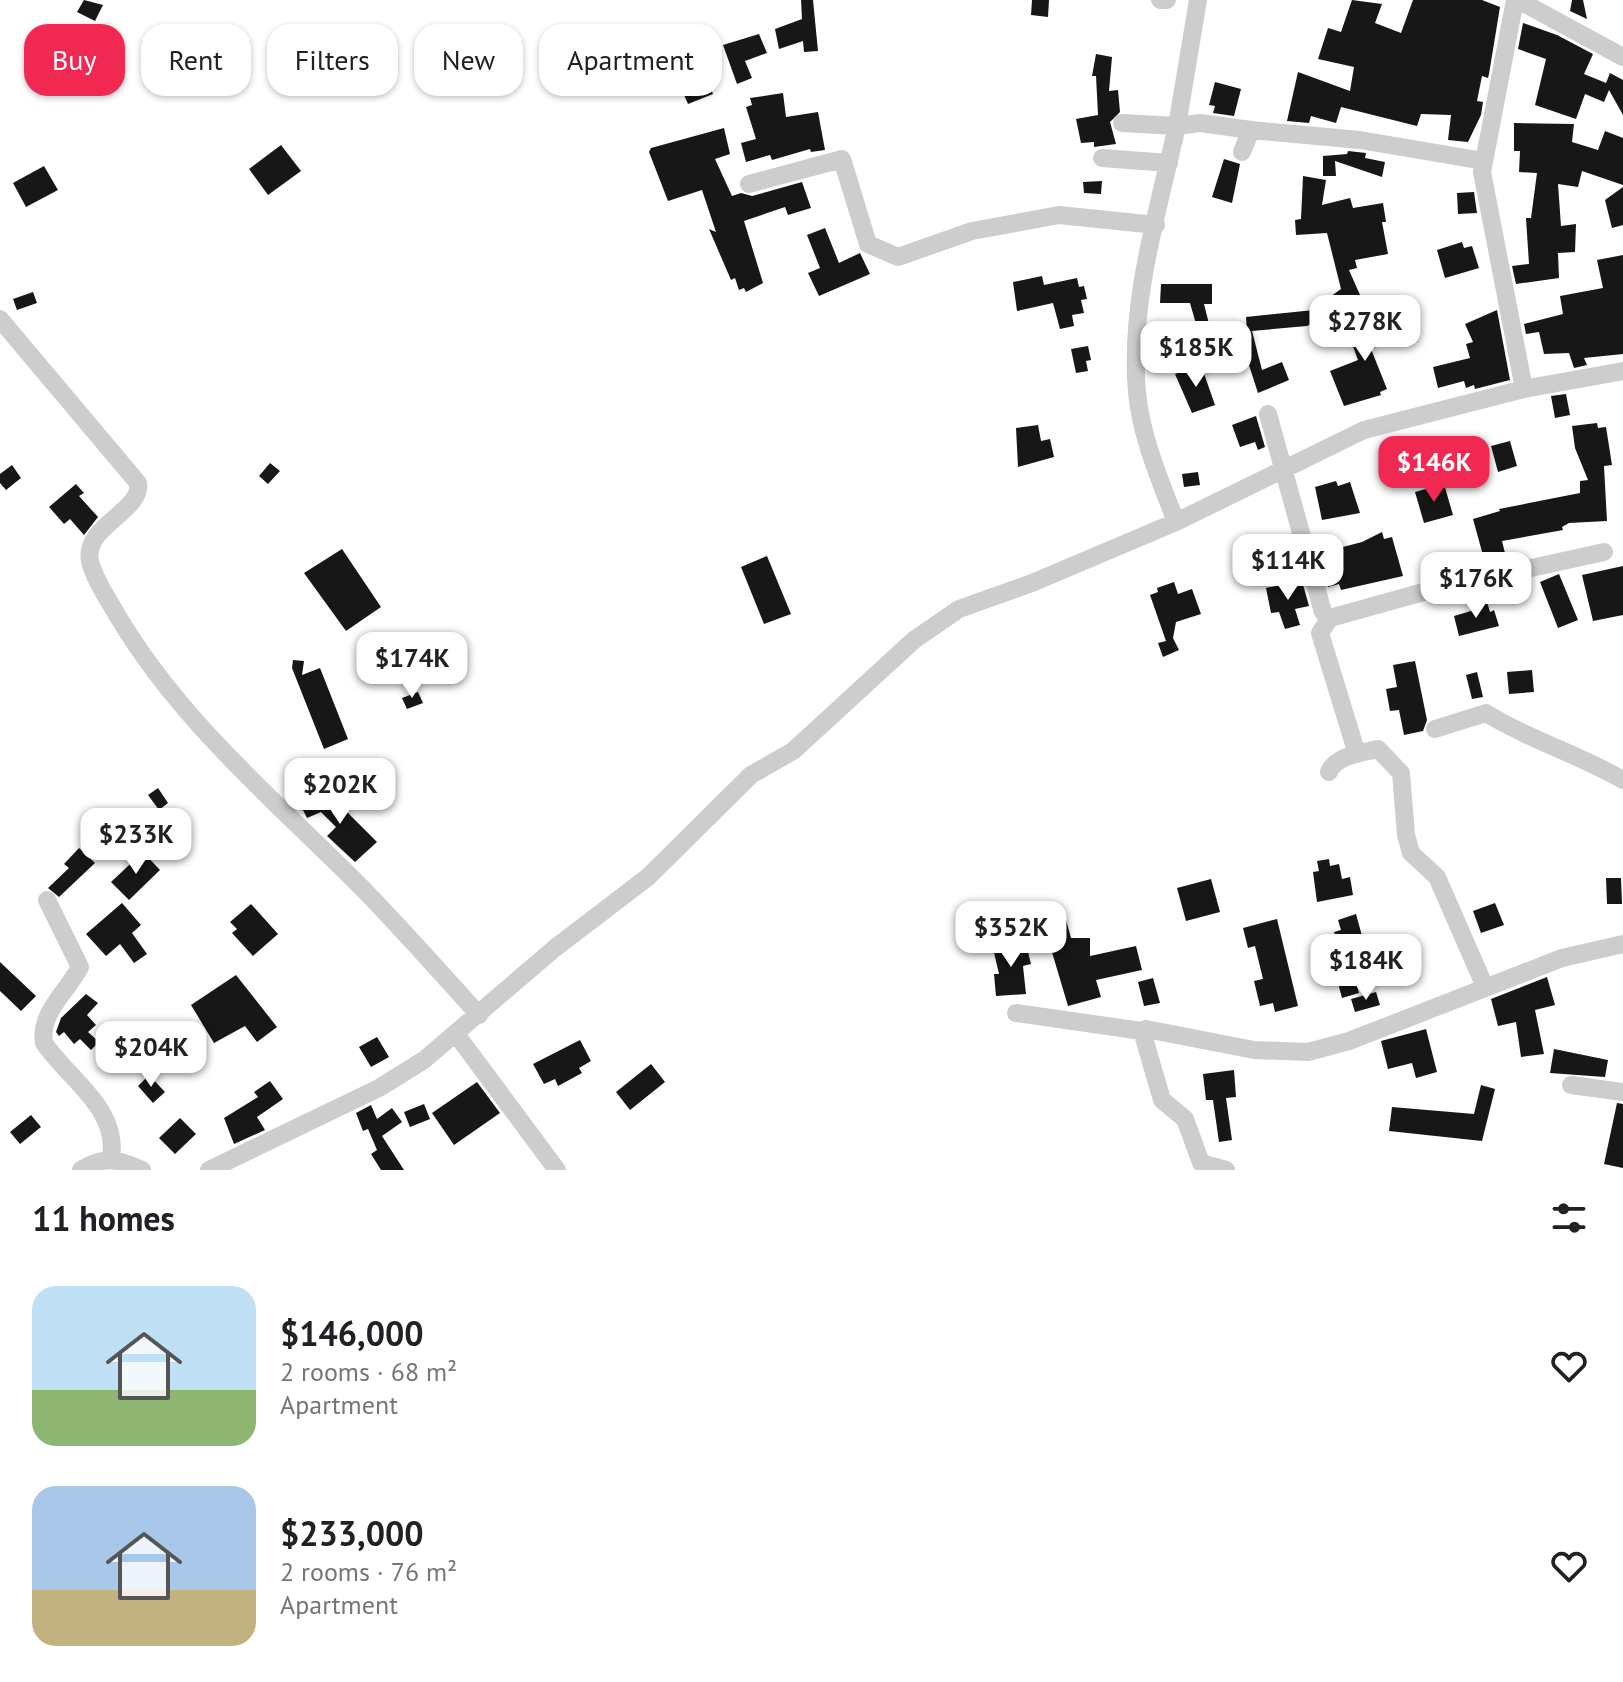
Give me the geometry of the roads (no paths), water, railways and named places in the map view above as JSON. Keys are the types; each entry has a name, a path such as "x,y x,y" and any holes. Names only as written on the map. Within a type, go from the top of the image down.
{"street":[{"path":"1160,0 1167,0"},
{"path":"1176,522 1151,455 1137,393 1139,303 1177,126 1198,0"},
{"path":"1524,389 1484,192 1484,161 1516,0 1623,57"},
{"path":"1122,123 1177,126 1200,123 1360,140 1484,161"},
{"path":"1242,152 1251,130"},
{"path":"1102,158 1169,163"},
{"path":"749,184 842,159 868,244 898,257 972,231 1059,215 1156,225"},
{"path":"0,319 138,483 137,496 97,535 89,554 111,605 146,664 199,728 364,891 479,1015"},
{"path":"209,1170 379,1088 456,1034 555,948 648,877 699,829 734,789 793,751 931,627 959,609 1032,583 1176,522 1364,430 1524,389 1623,371"},
{"path":"1268,414 1323,612 1330,618"},
{"path":"1357,754 1320,633 1330,618 1427,591 1604,552"},
{"path":"1435,729 1486,713 1521,735 1587,759 1623,780"},
{"path":"1329,772 1332,765 1378,749 1401,773 1406,835 1411,853 1437,877 1485,987"},
{"path":"47,900 80,967 48,1015 43,1033 44,1043 106,1115 113,1134 111,1159"},
{"path":"1016,1013 1142,1031 1161,1029 1254,1050 1308,1052 1349,1041 1562,958 1623,944"},
{"path":"1142,1031 1162,1100 1185,1119 1201,1163 1226,1170"},
{"path":"456,1034 557,1170"},
{"path":"1571,1085 1623,1092"},
{"path":"81,1170 98,1161 111,1159 142,1170"}]}
